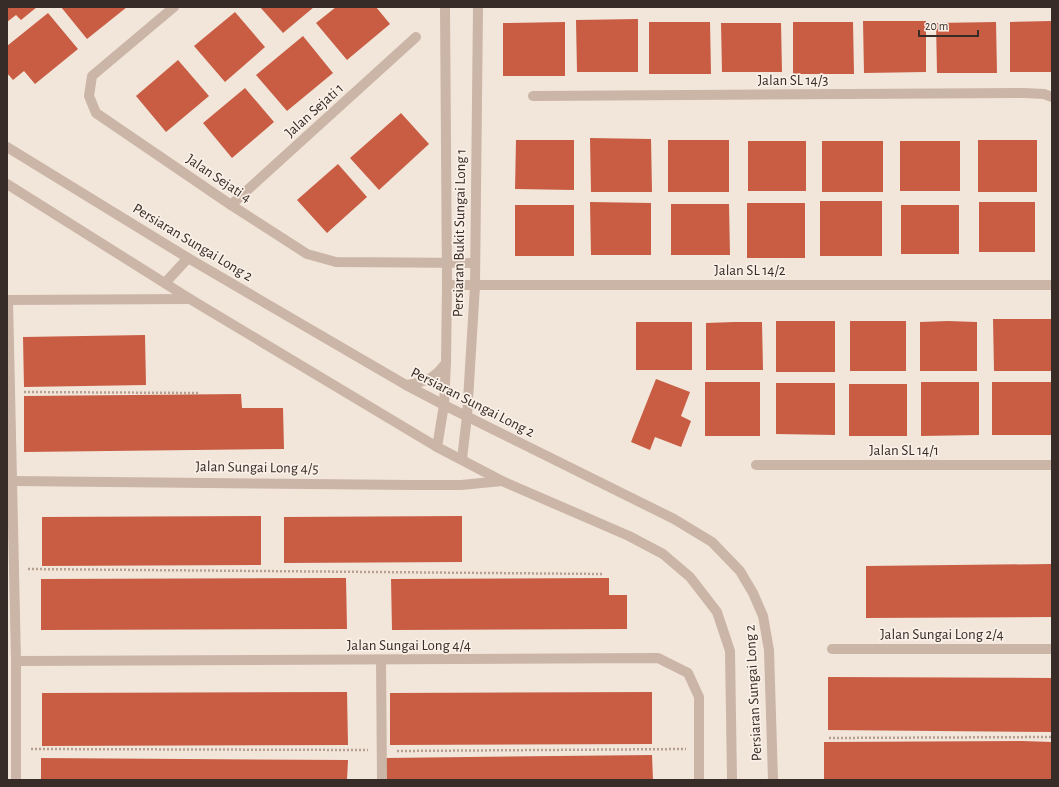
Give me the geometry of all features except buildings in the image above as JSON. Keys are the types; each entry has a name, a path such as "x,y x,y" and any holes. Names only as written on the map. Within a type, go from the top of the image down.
{"street":[{"name":"Jalan Sejati 4","path":"174,7 92,76 89,96 96,113 231,205 307,254 336,262 475,263"},
{"name":"Persiaran Bukit Sungai Long 1","path":"437,447 444,406 446,362 447,262 445,7"},
{"name":"Persiaran Bukit Sungai Long 1","path":"462,459 475,286 478,7"},
{"name":"Jalan Sejati 1","path":"231,205 416,36"},
{"name":"Jalan SL 14/3","path":"533,96 1024,93 1044,94 1052,97"},
{"name":"Persiaran Sungai Long 2","path":"7,147 188,258 406,385 444,406 674,519 712,542 740,571 753,593 763,616 769,650 773,780"},
{"name":"Persiaran Sungai Long 2","path":"7,184 190,299 437,447 502,481 629,536 663,554 690,577 717,612 730,651 732,780"},
{"path":"165,283 188,258"},
{"name":"Jalan SL 14/2","path":"447,285 1052,285"},
{"path":"16,780 16,661 7,300 190,299"},
{"path":"406,385 423,382 439,372 446,362"},
{"name":"Jalan SL 14/1","path":"756,465 1052,465"},
{"name":"Jalan Sungai Long 4/5","path":"11,481 462,485 502,481"},
{"name":"Jalan Sungai Long 2/4","path":"832,649 1052,648"},
{"name":"Jalan Sungai Long 4/4","path":"16,661 658,658 688,673 699,697 698,780"},
{"path":"381,660 382,780"}],"path":[{"path":"10,392 200,393"},
{"path":"14,569 604,574"},
{"path":"829,738 1052,737"},
{"path":"16,748 382,751 699,749"}]}
